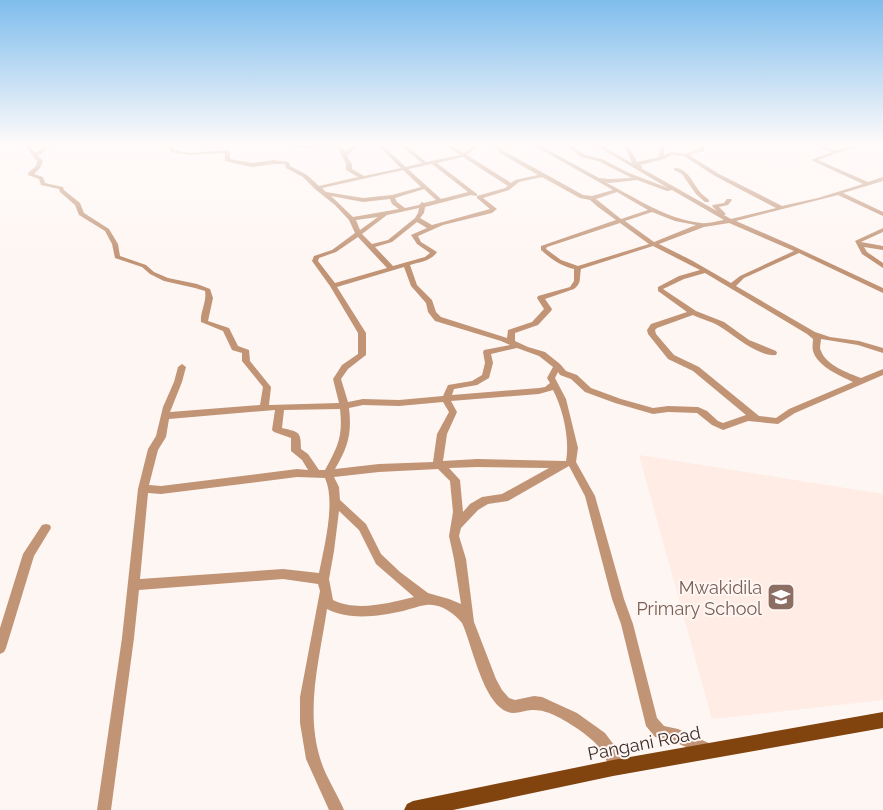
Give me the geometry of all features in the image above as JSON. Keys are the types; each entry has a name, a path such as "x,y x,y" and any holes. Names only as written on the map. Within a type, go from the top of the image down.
{"main road":[{"name":"Pangani Road","path":"413,810 618,767 883,720"}],"street":[{"path":"43,183 62,188 62,191 71,197 80,208 82,214 107,230 115,244 118,257 144,266 152,273 166,280 208,290 210,295 209,306 204,319 205,322 226,330 235,348 246,352 246,361 267,387 264,408"},
{"path":"312,183 352,219 358,233 390,268"},
{"path":"317,188 341,183"},
{"path":"421,183 440,201"},
{"path":"333,286 434,254 431,249 414,238 414,236 432,228 493,210 480,197 459,183"},
{"path":"507,183 512,186"},
{"path":"480,197 512,186 516,183"},
{"path":"556,183 582,197 592,198 616,190"},
{"path":"603,183 653,210 677,220 703,225"},
{"path":"650,183 707,201 691,183"},
{"path":"664,183 728,220 799,250 883,291"},
{"path":"732,183 781,208"},
{"path":"653,210 544,246 543,250 560,263 578,268 653,244 703,225 781,208 872,183"},
{"path":"325,193 363,200 392,197 426,187"},
{"path":"352,219 384,215 472,193"},
{"path":"838,193 883,214"},
{"path":"392,197 394,203 403,209"},
{"path":"592,198 600,206 653,244 732,286 810,332 820,337 859,344 883,351"},
{"path":"728,220 715,206 726,204 729,200"},
{"path":"370,246 390,241 417,219 422,213 422,204"},
{"path":"328,474 341,452 345,437 342,391 337,379 345,367 362,355 362,333 315,260 316,257 334,251 384,215"},
{"path":"417,219 432,228"},
{"path":"883,230 861,238 858,241 864,254 883,266"},
{"path":"860,244 883,248"},
{"path":"732,286 742,278 799,250"},
{"path":"406,264 414,286 429,302 432,312 438,319 542,354 563,373 574,377 588,390 636,408 653,411 668,409 698,410 704,412 715,423 723,427 747,418 778,421 785,414 800,407 879,374 883,381"},
{"path":"514,344 511,332 532,326 543,317 548,309 541,298 576,285 578,281 576,272 578,268"},
{"path":"705,271 689,273 660,288 666,295 693,313 721,324 746,342 772,353"},
{"path":"693,313 654,326 651,330 652,334 671,357 696,369 756,418"},
{"path":"810,332 817,338 817,352 823,359 847,376 862,382"},
{"path":"446,400 451,387 474,383 486,376 489,363 487,352 514,344"},
{"path":"456,526 474,507 486,500 504,498 568,463 573,448 562,399 552,378 557,366"},
{"path":"104,810 133,585 143,489 153,449 161,436 165,416 182,367"},
{"path":"165,416 280,407 344,406 362,402 399,403 446,400 539,391 548,389 554,384"},
{"path":"446,400 453,412 442,434 438,463 455,480 458,512 454,536 460,559 469,623 484,666 503,702 510,706 534,703 549,707 592,730 605,743 618,767"},
{"path":"280,407 277,430 296,437 296,451 305,457 316,473"},
{"path":"143,489 161,490 246,478 316,473 328,474 379,468 477,463 568,463"},
{"path":"568,463 590,496 605,556 627,624 651,721 660,732 678,736 709,751"},
{"path":"328,474 334,487 335,502 330,551 323,579 324,594 307,697 308,723 313,759 337,810"},
{"path":"335,502 364,529 370,548 380,561 427,599 446,604 460,611 469,623"},
{"path":"0,648 29,554 46,528"},
{"path":"133,585 283,574 323,579"},
{"path":"324,594 328,603 336,609 351,611 393,607 427,599"}],"shaded area":[{"name":"Mwakidila Primary School","path":"639,455 883,494 883,700 712,719"}],"place":[{"name":"Mwakidila Primary School","path":"781,597"}]}
